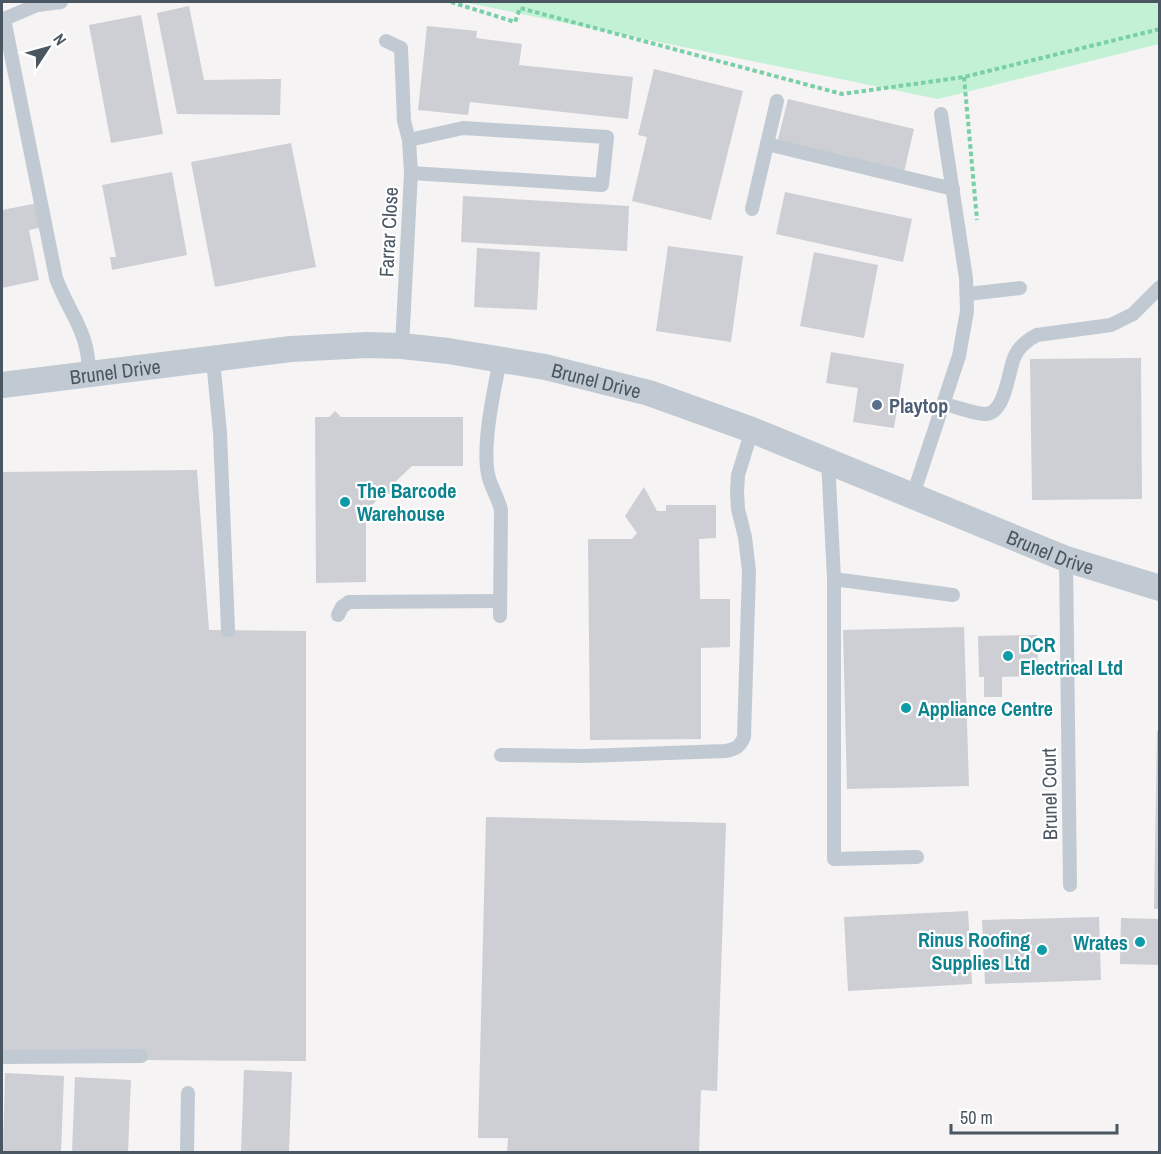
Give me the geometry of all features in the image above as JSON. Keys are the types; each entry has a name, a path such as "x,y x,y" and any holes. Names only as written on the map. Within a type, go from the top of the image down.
{"street":[{"name":"Brunel Drive","path":"2,385 291,349 332,346 402,346 500,360 545,368 649,393 828,460 1066,559 1160,588"}],"lane":[{"path":"61,2 37,5 4,20 56,278 83,333 89,359 89,375"},
{"name":"Farrar Close","path":"386,40 401,48 404,122 409,140 411,173 402,346"},
{"path":"752,209 777,101"},
{"path":"913,495 961,347 968,294 941,114"},
{"path":"409,140 463,128 607,137 602,185 411,173"},
{"path":"768,144 953,189"},
{"path":"944,404 986,414 993,412 1000,404 1014,358 1030,339 1037,335 1111,325 1133,314 1160,287"},
{"path":"968,294 1020,288"},
{"path":"213,360 220,433 228,630"},
{"path":"500,360 491,414 487,463 488,476 501,510 500,616"},
{"path":"501,755 584,756 725,751 741,745 744,736 749,571 737,492 738,475 752,430"},
{"path":"828,460 834,579 834,860 917,857"},
{"name":"Brunel Court","path":"1066,559 1070,885"},
{"path":"834,579 953,595"},
{"path":"338,615 342,607 349,602 500,601"},
{"path":"2,1057 141,1056"},
{"path":"187,1152 188,1093"}],"path":[{"path":"451,2 515,22 520,8 842,94 964,77 1160,29"},
{"path":"960,232 978,224 964,77"}],"green space":[{"path":"463,2 1159,2 1159,44 938,99"}],"building":[{"path":"189,6 204,80 281,79 280,115 177,114 157,13"},
{"path":"141,15 163,134 111,143 89,25"},
{"path":"427,26 477,31 476,38 522,44 519,65 633,77 628,119 470,102 468,115 418,110"},
{"path":"654,69 743,91 711,220 632,201 647,137 638,135"},
{"path":"788,99 914,129 904,172 777,143"},
{"path":"291,143 316,267 215,287 191,162"},
{"path":"172,172 187,255 112,270 110,257 116,257 102,185"},
{"path":"785,192 912,219 903,262 776,234"},
{"path":"463,196 629,206 627,251 461,242"},
{"path":"38,203 43,227 29,230 39,280 2,288 2,210"},
{"path":"668,246 743,256 731,342 656,331"},
{"path":"477,248 540,252 537,310 474,307"},
{"path":"814,252 878,265 864,338 800,326"},
{"name":"Playtop","path":"831,352 904,364 894,428 853,422 858,388 826,383"},
{"path":"1141,358 1142,499 1032,500 1030,359"},
{"name":"The Barcode Warehouse","path":"335,411 341,417 463,417 463,466 412,466 393,484 394,494 383,494 366,511 366,582 316,583 315,417 329,417"},
{"path":"197,470 209,630 306,631 306,1061 141,1060 2,1051 2,472"},
{"path":"644,487 657,511 666,511 666,505 716,505 716,538 699,539 700,599 730,599 730,647 701,648 701,739 590,740 588,539 632,539 637,533 625,516"},
{"name":"Appliance Centre","path":"964,627 969,786 847,789 843,630"},
{"name":"DCR Electrical Ltd","path":"1037,635 1038,676 1002,677 1002,697 984,697 984,677 979,677 978,636"},
{"name":"Wrates","path":"1157,731 1160,731 1160,909 1154,909"},
{"path":"486,817 726,823 717,1091 701,1090 699,1152 507,1152 508,1138 478,1138"},
{"path":"968,911 972,984 848,991 844,917"},
{"name":"Rinus Roofing Supplies Ltd","path":"1099,917 1101,980 985,984 982,920"},
{"name":"Wrates","path":"1121,918 1160,919 1160,965 1120,964"},
{"path":"244,1070 292,1072 289,1152 241,1152"},
{"path":"5,1073 64,1076 61,1152 3,1152"},
{"path":"75,1077 131,1080 128,1152 72,1152"}],"place":[{"name":"Playtop","path":"877,405"},
{"name":"The Barcode Warehouse","path":"345,502"},
{"name":"DCR Electrical Ltd","path":"1008,656"},
{"name":"Appliance Centre","path":"906,708"},
{"name":"Wrates","path":"1140,942"},
{"name":"Rinus Roofing Supplies Ltd","path":"1042,950"}]}
